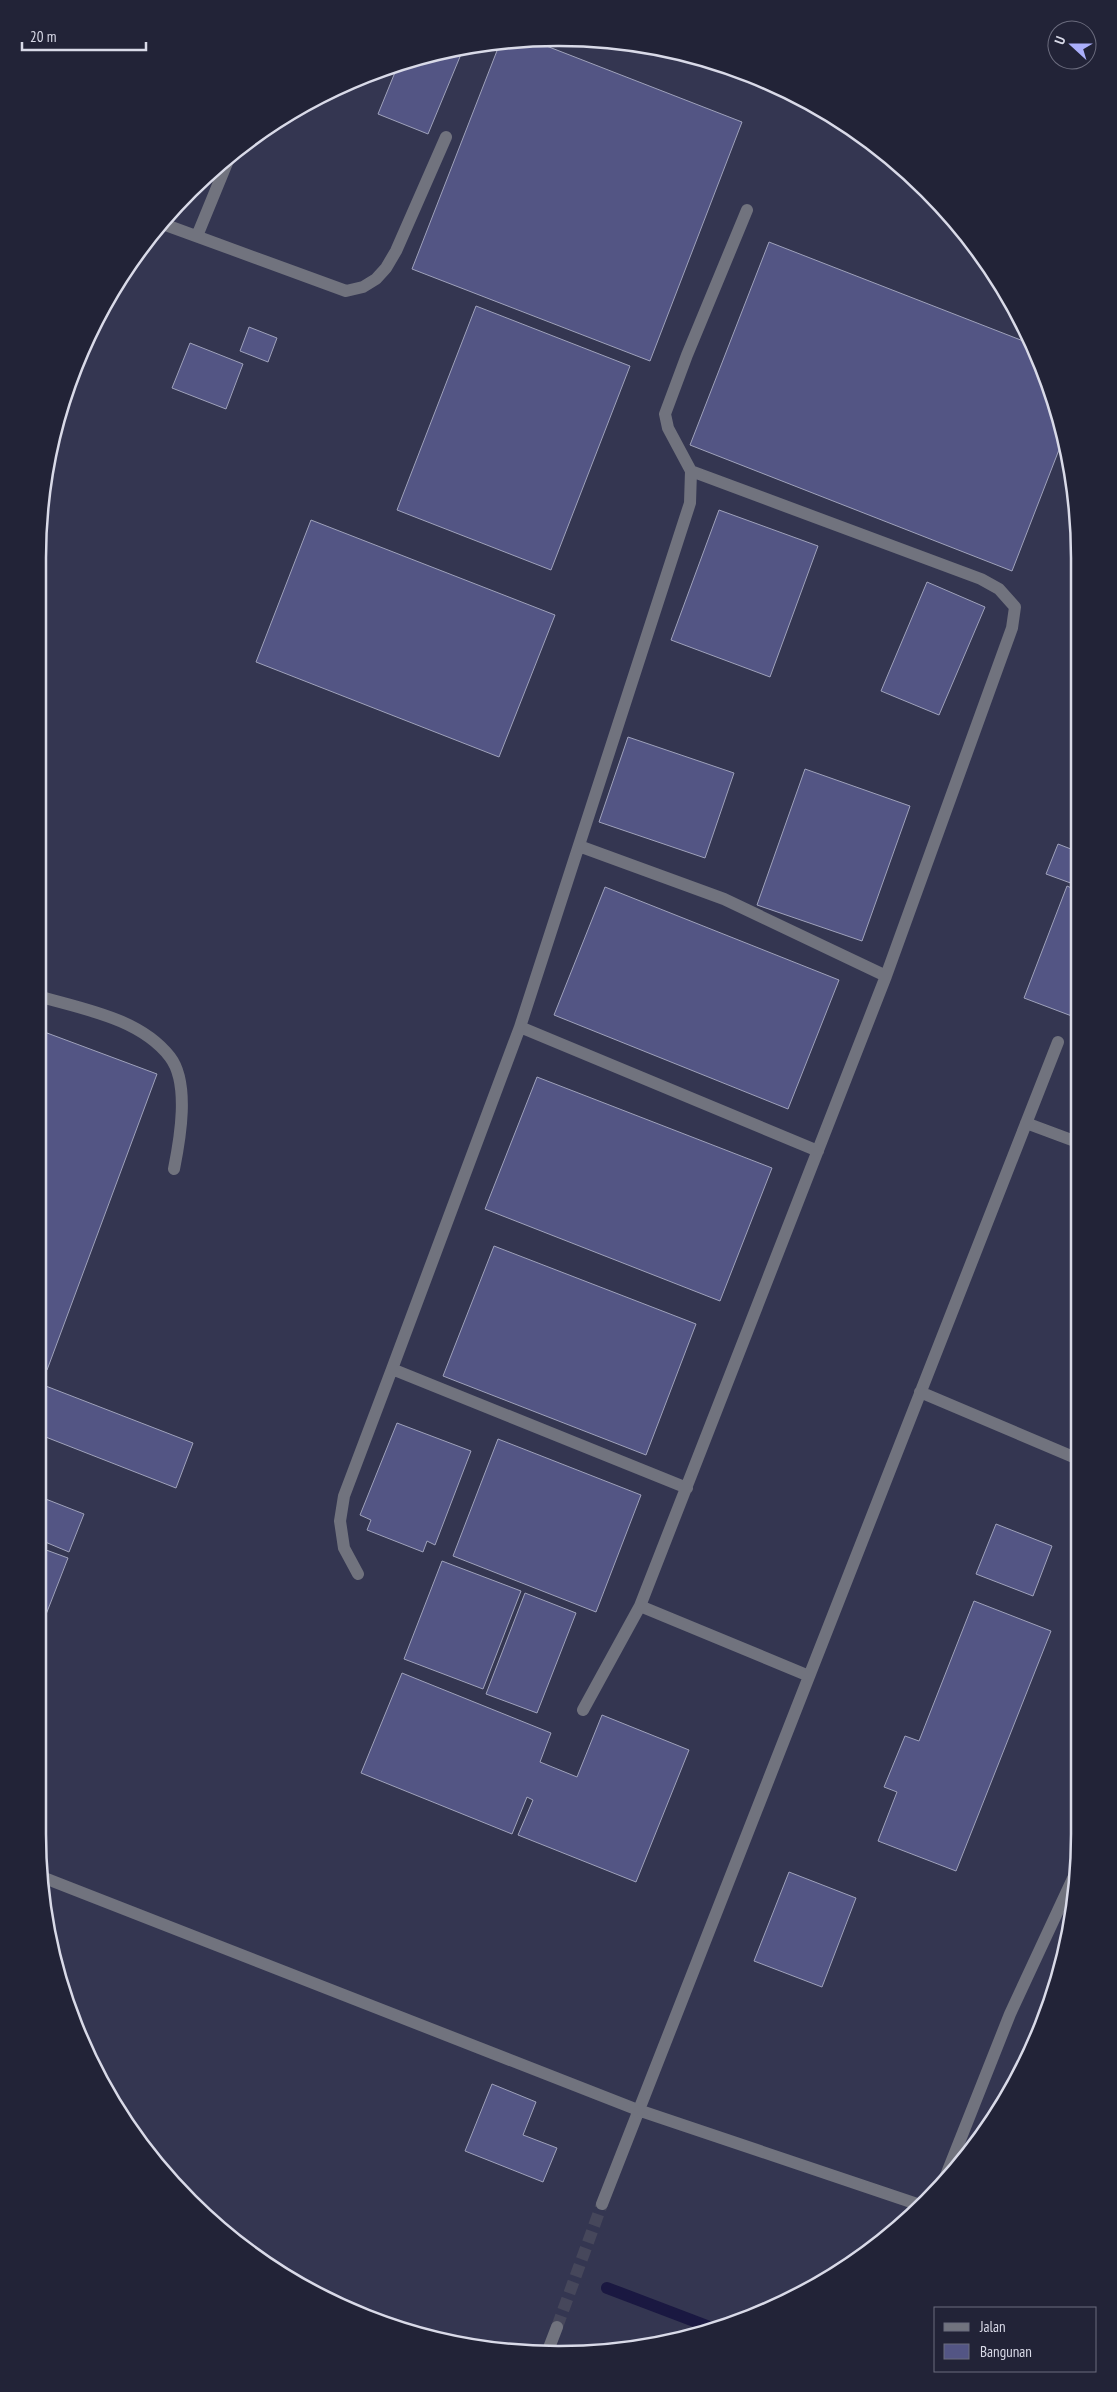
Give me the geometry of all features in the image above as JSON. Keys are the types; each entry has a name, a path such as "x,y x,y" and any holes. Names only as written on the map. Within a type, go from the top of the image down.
{"lane":[{"path":"169,226 346,291 363,287 376,279 396,251 446,137"},
{"path":"197,236 224,171"},
{"path":"358,1574 344,1548 340,1521 344,1496 520,1028 690,503 691,471 668,428 665,414 748,210"},
{"path":"582,1710 640,1606 687,1488 886,976 1009,638 1015,607 1000,590 981,579 691,471"},
{"path":"579,846 724,899 886,976"},
{"path":"46,999 128,1025 155,1043 171,1058 180,1083 182,1109 182,1126 174,1169"},
{"path":"520,1028 818,1151"},
{"path":"602,2204 1058,1042"},
{"path":"1026,1123 1071,1140"},
{"path":"392,1369 687,1488"},
{"path":"920,1392 1071,1456"},
{"path":"640,1606 809,1676"},
{"path":"49,1880 638,2110 913,2204"},
{"path":"951,2162 1010,2014 1067,1894"},
{"path":"550,2346 556,2327"}],"shaded area":[{"path":"558,46 592,47 658,56 723,73 755,85 815,115 870,152 921,196 965,247 1002,302 1032,362 1053,426 1066,492 1071,558 1071,1834 1070,1867 1061,1933 1044,1998 1032,2030 1002,2090 965,2145 944,2171 896,2219 870,2240 815,2277 755,2307 723,2319 658,2336 592,2345 525,2345 492,2341 459,2336 394,2319 332,2293 302,2277 247,2240 196,2196 152,2145 115,2090 99,2060 73,1998 56,1933 51,1900 46,1834 46,558 47,525 56,459 73,394 85,362 115,302 133,274 173,221 196,196 247,152 274,133 302,115 362,85 394,73 459,56 525,47"}],"building":[{"path":"547,46 742,122 650,361 412,269 497,50"},
{"path":"460,56 428,134 378,114 395,73"},
{"path":"769,242 1022,340 1044,394 1059,450 1012,571 690,445"},
{"path":"476,306 630,366 551,570 397,510"},
{"path":"249,327 277,338 268,362 240,351"},
{"path":"190,343 243,364 226,409 172,388"},
{"path":"719,510 818,546 770,677 671,640"},
{"path":"311,520 555,615 499,757 256,662"},
{"path":"927,582 985,607 939,715 881,691"},
{"path":"628,737 734,773 705,858 599,822"},
{"path":"805,769 910,806 862,941 757,905"},
{"path":"1058,844 1071,849 1071,883 1046,874"},
{"path":"1067,886 1071,888 1071,1016 1024,998"},
{"path":"605,887 839,980 788,1109 554,1015"},
{"path":"46,1033 157,1074 46,1370"},
{"path":"537,1077 772,1168 720,1301 485,1209"},
{"path":"494,1246 696,1324 646,1455 443,1376"},
{"path":"46,1386 193,1443 176,1488 46,1437"},
{"path":"397,1423 471,1451 435,1545 427,1541 423,1552 367,1530 371,1520 360,1515"},
{"path":"498,1439 641,1495 596,1612 453,1556"},
{"path":"46,1499 84,1514 69,1552 46,1542"},
{"path":"996,1524 1052,1546 1033,1596 976,1574"},
{"path":"46,1550 68,1558 46,1614"},
{"path":"442,1561 521,1591 483,1689 404,1659"},
{"path":"525,1593 576,1613 537,1713 486,1694"},
{"path":"974,1601 1051,1631 956,1871 878,1841 897,1792 884,1787 905,1736 919,1741"},
{"path":"402,1673 551,1733 540,1762 577,1777 602,1715 689,1750 636,1882 518,1835 533,1800 527,1797 512,1834 361,1773"},
{"path":"789,1872 856,1898 822,1987 754,1961"},
{"path":"492,2084 536,2102 523,2135 557,2148 543,2182 465,2151"}],"waterway":[{"path":"607,2288 703,2325"}],"tunnel":[{"path":"557,2327 602,2204"}]}
